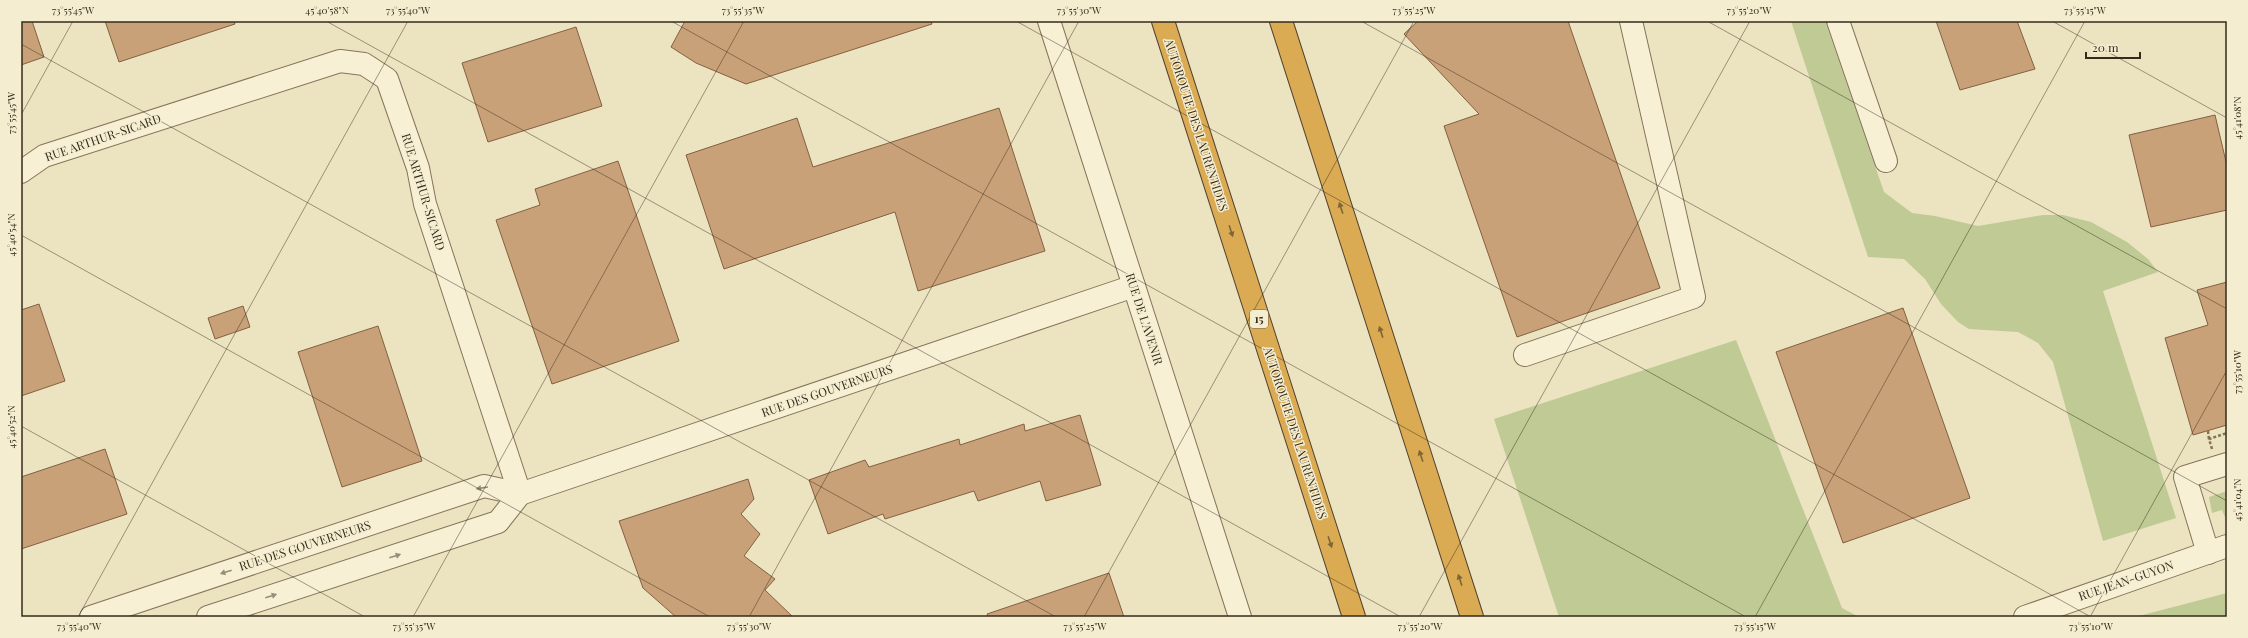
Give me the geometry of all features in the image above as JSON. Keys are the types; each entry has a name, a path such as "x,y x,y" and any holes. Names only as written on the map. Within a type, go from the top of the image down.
{"highway":[{"name":"AUTOROUTE DES LAURENTIDES","path":"1163,21 1354,617"},
{"path":"1281,21 1472,617"}],"street":[{"name":"RUE DE L'AVENIR","path":"1049,21 1240,617"},
{"path":"1525,355 1694,297 1631,21"},
{"path":"1838,21 1886,161"},
{"name":"RUE ARTHUR-SICARD","path":"21,172 44,156 340,61 364,64 386,79 389,86 418,168 425,204 520,494"},
{"name":"RUE DES GOUVERNEURS","path":"90,617 484,486 520,494 1134,286"},
{"path":"2218,550 2185,477 2221,459"},
{"path":"208,617 498,522 520,494"},
{"name":"RUE JEAN-GUYON","path":"2025,617 2218,550"}],"path":[{"path":"2208,431 2209,439 2221,459"},
{"path":"2209,439 2227,434"}],"green space":[{"path":"1791,21 1825,21 1884,192 1912,213 1935,216 1978,226 2043,215 2063,215 2091,222 2127,242 2148,259 2158,272 2103,291 2176,518 2103,541 2053,362 2038,343 2018,332 1969,329 1958,322 1941,304 1925,279 1904,259 1868,257"},
{"path":"1736,340 1842,608 1859,617 1559,617 1494,419"},
{"path":"2227,491 2227,522 2222,510 2212,513 2209,497"},
{"path":"2227,593 2227,617 2135,617"}],"building":[{"path":"21,21 32,21 44,57 21,65"},
{"path":"105,21 234,21 235,24 119,62"},
{"path":"685,21 931,21 932,24 746,84 696,63 671,47"},
{"path":"1418,21 1568,21 1660,288 1517,337 1444,126 1479,114 1404,34"},
{"path":"1936,21 2017,21 2035,69 1960,90"},
{"path":"576,27 602,106 488,142 462,63"},
{"path":"999,108 1045,251 918,291 895,212 724,269 686,155 797,118 813,167"},
{"path":"2215,115 2227,166 2227,210 2151,227 2129,135"},
{"path":"618,161 679,341 552,384 496,220 540,205 535,189"},
{"path":"2227,282 2227,425 2193,435 2165,338 2208,325 2197,290"},
{"path":"39,304 65,381 21,396 21,310"},
{"path":"243,306 250,327 215,339 208,318"},
{"path":"1903,308 1970,498 1843,543 1776,352"},
{"path":"378,326 422,461 342,487 298,352"},
{"path":"1080,415 1101,485 1046,501 1040,481 978,501 974,491 885,519 883,514 828,534 809,480 865,460 869,467 959,439 960,445 1024,424 1025,431"},
{"path":"105,449 127,514 21,549 21,477"},
{"path":"748,479 754,499 741,514 760,534 744,556 775,579 765,590 793,617 676,617 643,588 619,521"},
{"path":"1109,573 1124,617 988,617 987,614"}]}
